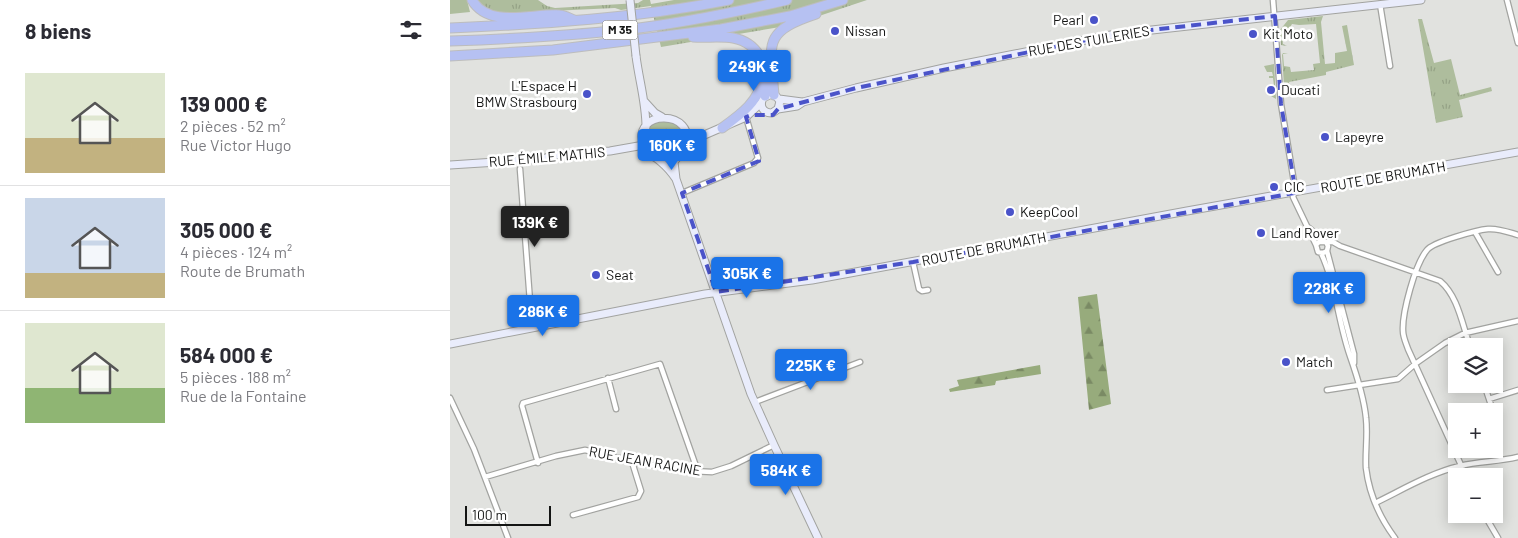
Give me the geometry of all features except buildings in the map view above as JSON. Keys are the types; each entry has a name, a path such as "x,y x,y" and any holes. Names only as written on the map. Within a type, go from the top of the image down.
{"highway":[{"path":"472,0 481,11 493,16 562,15 576,21"},
{"name":"M 35","path":"450,28 576,21 646,14 729,0"},
{"name":"M 35","path":"450,41 622,30 723,14 787,0"},
{"path":"450,56 553,50 755,24 843,0"},
{"path":"770,98 771,51 778,32 793,22 850,0"},
{"path":"661,37 723,38 739,40 752,47 764,64 770,98"},
{"path":"722,128 738,116 755,99 763,80 764,64"}],"street":[{"path":"630,0 636,56 645,102 646,127 643,137 644,145 652,156 659,160 676,179"},
{"path":"1273,0 1281,104 1295,188 1293,197 1320,253 1336,304 1366,417 1366,468 1375,503 1381,517 1395,538"},
{"name":"RUE DES TUILERIES","path":"685,147 702,136 748,116 766,112 774,113 778,109 797,106 803,102 944,68 1116,34 1421,0"},
{"path":"1507,0 1518,43"},
{"path":"1380,4 1390,66"},
{"path":"766,112 762,108 770,98 780,104 778,109"},
{"name":"RUE DES TUILERIES","path":"748,116 770,98 803,102"},
{"path":"645,102 655,113 662,117 674,119 685,130 685,147 674,162 676,179 755,402 818,538"},
{"path":"682,194 754,163 758,158 748,116"},
{"path":"646,127 654,120 662,117"},
{"path":"685,130 702,136"},
{"name":"RUE ÉMILE MATHIS","path":"450,165 543,159 554,155 610,151 644,145"},
{"name":"ROUTE DE BRUMATH","path":"450,344 716,292 806,282 1518,152"},
{"path":"659,160 668,160 678,155"},
{"path":"520,169 532,328"},
{"path":"1308,228 1325,242 1354,354 1354,367"},
{"path":"1461,466 1408,349 1403,333 1407,300 1416,271 1426,250 1436,243 1487,229 1501,230 1518,235"},
{"path":"1475,232 1498,272"},
{"path":"1316,246 1319,242 1336,243 1440,280 1453,297 1467,338"},
{"path":"1320,253 1333,246 1340,246"},
{"path":"913,262 919,289 922,291 928,290"},
{"path":"1327,390 1398,378 1445,343 1466,334 1518,321"},
{"path":"755,402 860,362"},
{"path":"538,463 522,406 523,402 660,364 698,472"},
{"path":"608,378 616,409"},
{"path":"1489,399 1518,390"},
{"path":"1487,393 1491,403"},
{"path":"450,398 485,477 508,538"},
{"name":"RUE JEAN RACINE","path":"485,477 538,463 556,456 585,450 632,462 698,472 712,472 725,468 774,445"},
{"path":"1375,503 1429,477 1461,466 1503,461 1518,457"},
{"path":"573,515 638,497 641,492 632,462"},
{"path":"1489,523 1498,538"}],"highlighted area":[{"path":"1275,16 1281,104 1295,188 1294,193 913,262 716,292 682,193 759,161 746,117 751,115 773,115 778,109 856,88 1116,34"}],"green space":[{"path":"450,0 467,0 470,12 450,14"},
{"path":"478,0 538,0 547,6 555,8 638,3 643,0 650,0 651,4 674,0 867,0 792,25 661,47 651,6 621,10 615,8 507,13 487,8"},
{"path":"1323,16 1321,22 1325,64 1335,63 1335,53 1347,51 1342,26 1347,25 1354,65 1326,72 1326,75 1289,82 1290,89 1287,89 1284,86 1282,55 1283,53 1288,53 1283,54 1284,66 1290,67 1291,72 1314,70 1313,64 1320,63 1316,24 1292,24 1288,31 1282,32 1283,44 1287,46 1281,45 1280,30 1288,20"},
{"path":"1418,19 1422,19 1434,63 1451,59 1460,95 1491,87 1492,91 1459,100 1463,117 1436,123"},
{"path":"1274,64 1276,99 1271,96 1275,95 1275,89 1270,89 1270,87 1274,86 1273,78 1269,78 1269,76 1273,76 1272,72 1267,72 1264,66"},
{"path":"664,120 677,125 682,138 677,151 664,156 651,151 646,138 651,125"},
{"path":"1097,294 1111,404 1089,410 1078,297"},
{"path":"1040,365 1041,374 996,381 995,385 950,392 949,389 959,386 957,380"}],"place":[{"name":"Pearl","path":"1094,20"},
{"name":"Nissan","path":"835,31"},
{"name":"Kit Moto","path":"1253,34"},
{"name":"Ducati","path":"1271,90"},
{"name":"L'Espace H BMW Strasbourg","path":"587,94"},
{"name":"Lapeyre","path":"1325,137"},
{"name":"CIC","path":"1274,187"},
{"name":"KeepCool","path":"1010,212"},
{"name":"Land Rover","path":"1261,233"},
{"name":"Seat","path":"596,275"},
{"name":"Match","path":"1286,362"}]}
